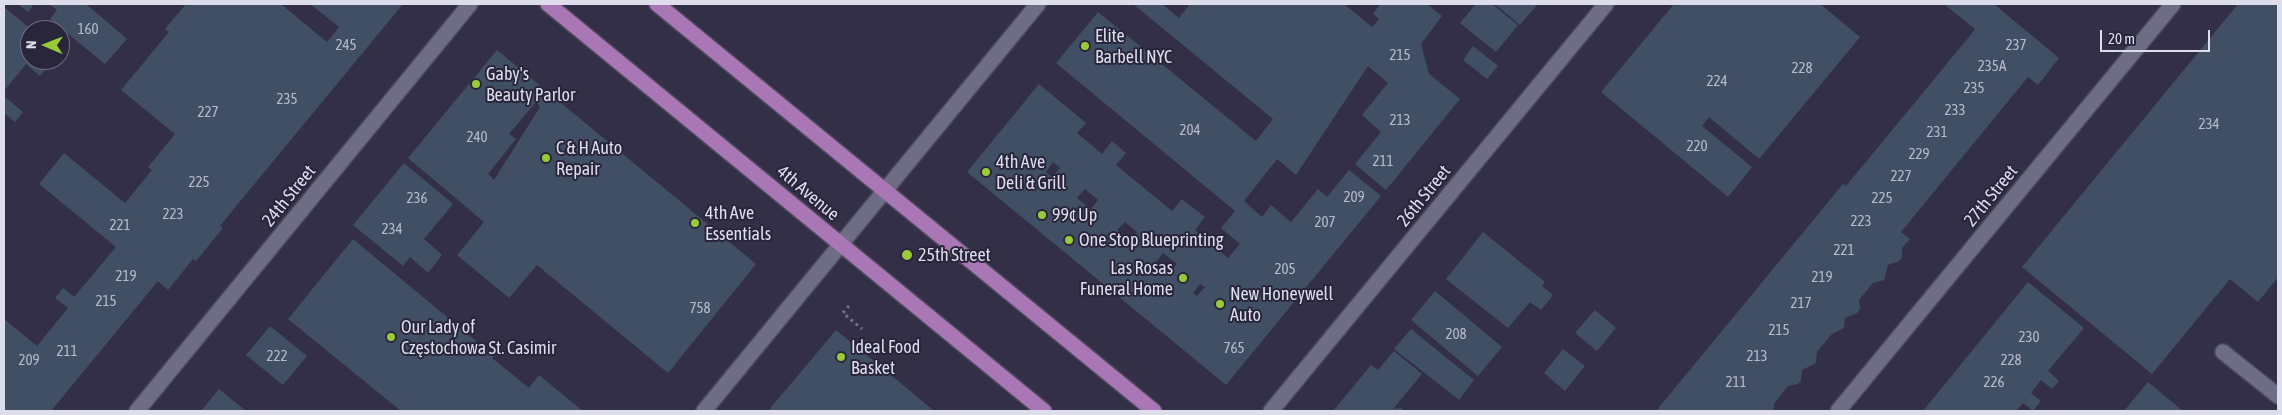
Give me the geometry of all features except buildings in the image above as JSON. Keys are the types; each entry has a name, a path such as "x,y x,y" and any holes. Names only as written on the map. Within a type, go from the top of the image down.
{"main road":[{"name":"4th Avenue","path":"548,4 1044,411"},
{"path":"657,4 1154,411"}],"street":[{"name":"24th Street","path":"137,411 470,4"},
{"path":"704,411 1038,4"},
{"name":"26th Street","path":"1271,411 1606,4"},
{"name":"27th Street","path":"1838,411 2173,4"},
{"path":"2223,352 2278,396"}],"path":[{"path":"850,306 842,313 862,329"}],"place":[{"name":"Elite Barbell NYC","path":"1085,46"},
{"name":"Gaby's Beauty Parlor","path":"476,84"},
{"name":"C & H Auto Repair","path":"546,158"},
{"name":"4th Ave Deli & Grill","path":"986,172"},
{"name":"99¢ Up","path":"1042,215"},
{"name":"4th Ave Essentials","path":"695,223"},
{"name":"One Stop Blueprinting","path":"1069,240"},
{"name":"25th Street","path":"907,255"},
{"name":"Las Rosas Funeral Home","path":"1183,278"},
{"name":"New Honeywell Auto","path":"1220,304"},
{"name":"Our Lady of Częstochowa St. Casimir","path":"391,337"},
{"name":"Ideal Food Basket","path":"841,357"}]}
